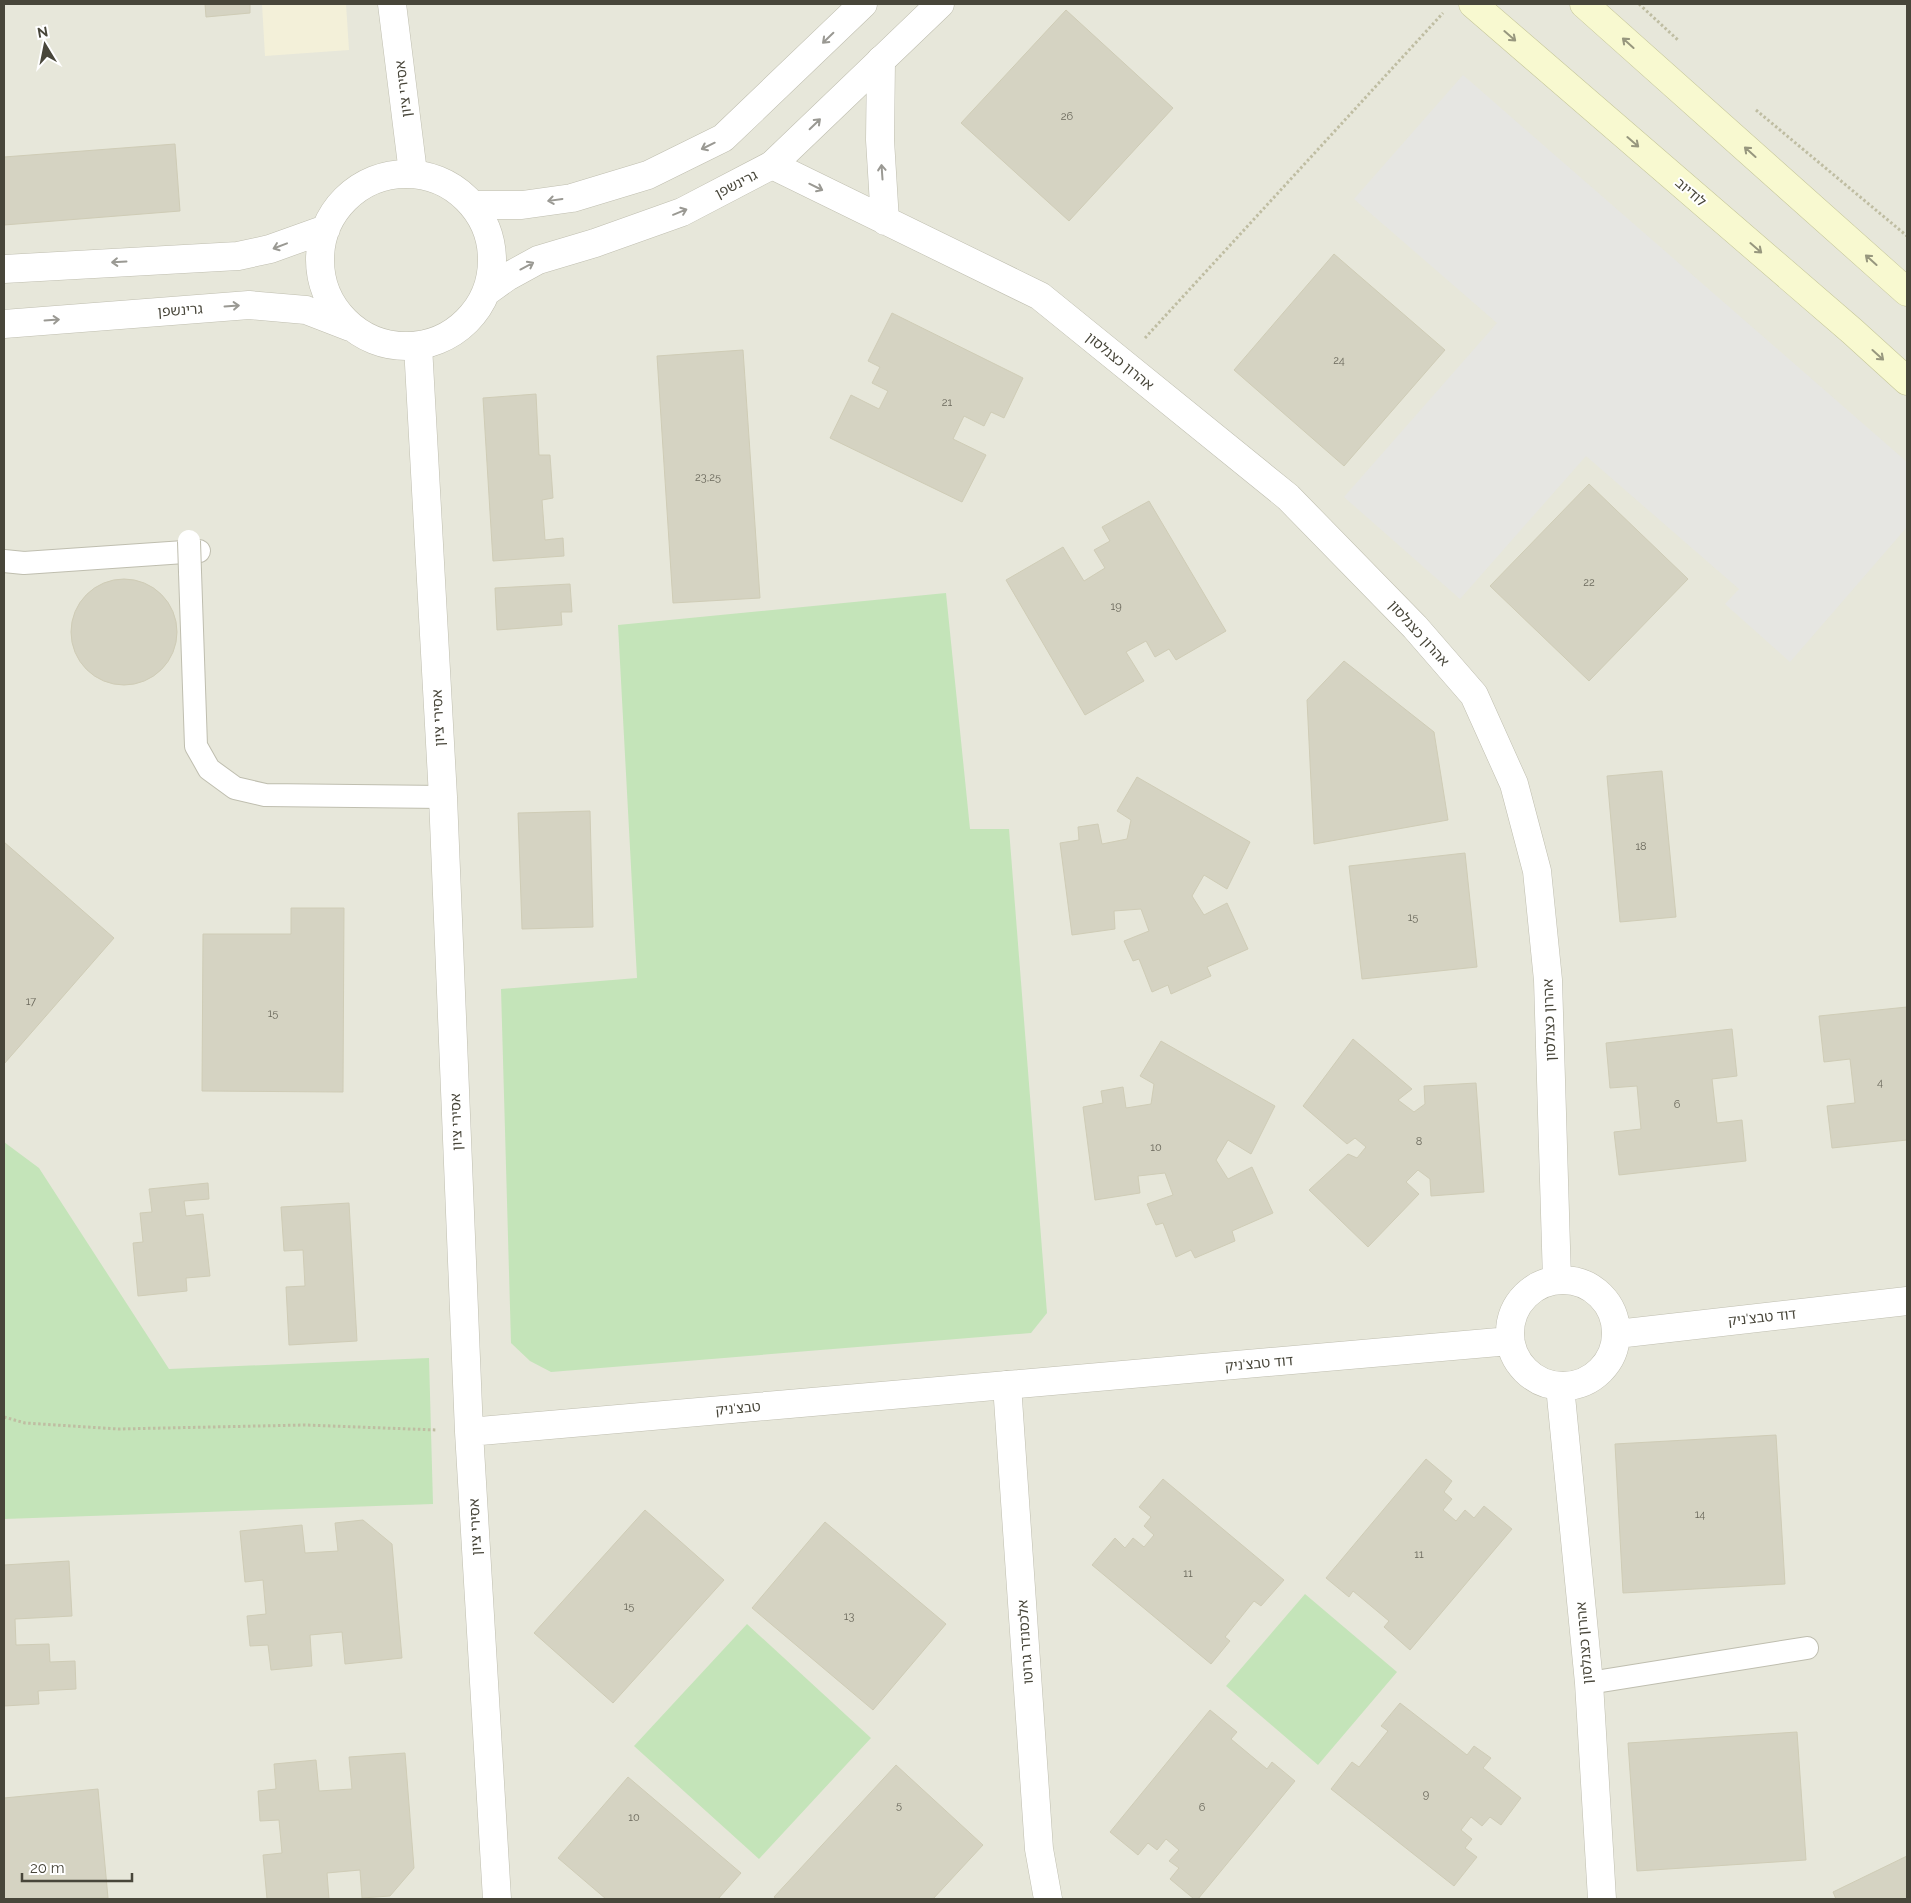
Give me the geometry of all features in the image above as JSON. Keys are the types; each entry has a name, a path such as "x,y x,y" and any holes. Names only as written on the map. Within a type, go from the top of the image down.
{"main road":[{"name":"לודיוב","path":"1473,4 1852,330 1907,382"},
{"path":"1584,4 1907,292"}],"street":[{"name":"אסירי ציון","path":"392,4 413,173"},
{"path":"474,205 522,205 572,198 648,175 723,138 863,4"},
{"name":"גרינשפן","path":"486,292 507,277 538,260 595,243 682,212 772,165 940,4"},
{"path":"881,60 880,140 886,221"},
{"name":"אהרון כצנלסון","path":"772,165 1040,296 1288,497 1415,627 1474,695 1514,784 1536,871 1548,980 1557,1280"},
{"path":"413,173 451,185 474,205 488,232 493,261 486,292 470,318 452,332 418,346 380,342 353,328 333,306 321,279 319,254 326,228 335,211 356,189 382,176 413,173"},
{"path":"4,269 238,256 270,250 326,228"},
{"name":"גרינשפן","path":"4,324 249,305 306,310 353,328"},
{"name":"אסירי ציון","path":"418,346 443,797 469,1432 497,1899"},
{"path":"1552,1280 1571,1280 1588,1285 1607,1301 1615,1318 1617,1334 1615,1350 1605,1366 1591,1379 1574,1386 1560,1386 1541,1382 1525,1371 1514,1356 1510,1341 1511,1319 1520,1300 1535,1287 1552,1280"},
{"name":"דוד טבצ'ניק","path":"1617,1334 1907,1301"},
{"name":"דוד טבצ'ניק","path":"1008,1385 1510,1341"},
{"name":"טבצ'ניק","path":"469,1432 1008,1385"},
{"name":"אלכסנדר גרוטו","path":"1008,1385 1039,1849 1048,1899"},
{"name":"אהרון כצנלסון","path":"1560,1386 1589,1683 1602,1899"}],"lane":[{"path":"4,561 24,563 194,546 190,572 196,746 209,769 235,788 265,795 443,797"},
{"path":"1589,1683 1807,1648"}],"path":[{"path":"1639,4 1681,43"},
{"path":"1122,363 1444,11"},
{"path":"1752,106 1907,236"},
{"path":"4,1417 25,1423 118,1430 305,1424 469,1432"}],"shaded area":[{"path":"4,4 1907,4 1907,1899 4,1899"},
{"path":"262,4 346,4 349,50 265,56"},
{"path":"1463,75 1907,462 1907,527 1790,662 1725,604 1739,589 1586,456 1460,599 1344,497 1497,323 1354,199"}],"green space":[{"path":"946,593 970,829 1009,829 1047,1313 1031,1333 551,1372 530,1361 511,1343 501,989 637,978 618,625"},
{"path":"4,1142 39,1168 169,1369 429,1358 433,1504 4,1519"},
{"path":"1305,1594 1397,1672 1318,1765 1226,1686"},
{"path":"747,1624 871,1738 759,1859 634,1746"}],"building":[{"path":"205,4 250,4 250,13 206,17"},
{"path":"1066,10 1173,108 1069,221 961,123"},
{"path":"175,144 180,211 4,225 4,157"},
{"path":"1334,254 1445,350 1344,466 1234,370"},
{"path":"892,313 1023,378 1004,418 991,412 984,426 964,416 953,439 986,455 962,502 830,438 851,395 879,409 888,391 872,383 880,367 868,361"},
{"path":"743,350 760,598 673,603 657,356"},
{"path":"536,394 539,455 550,455 553,498 542,500 545,540 563,538 564,556 493,561 483,398"},
{"path":"1589,484 1688,579 1589,681 1490,586"},
{"path":"1149,501 1226,631 1176,660 1169,649 1155,657 1146,641 1126,652 1144,681 1085,715 1006,580 1063,547 1084,581 1105,568 1094,550 1110,541 1102,527"},
{"path":"124,579 144,583 162,594 173,612 177,632 173,652 162,670 144,681 124,685 104,681 86,670 75,652 71,632 75,612 86,594 104,583"},
{"path":"570,584 572,612 561,612 562,625 497,630 495,588"},
{"path":"1344,661 1434,732 1448,820 1314,844 1307,700"},
{"path":"1662,771 1676,917 1620,922 1607,776"},
{"path":"1137,777 1250,842 1227,889 1204,875 1192,896 1204,915 1227,903 1248,949 1207,967 1211,976 1171,994 1168,985 1152,992 1139,959 1133,961 1124,941 1149,931 1141,909 1114,911 1115,929 1072,935 1060,843 1079,840 1078,827 1098,824 1102,844 1127,839 1131,820 1117,811"},
{"path":"590,811 593,927 522,929 518,813"},
{"path":"4,842 114,938 4,1064"},
{"path":"1465,853 1477,967 1362,979 1349,866"},
{"path":"291,908 344,908 343,1092 202,1091 203,934 291,934"},
{"path":"1907,1007 1907,1140 1832,1148 1827,1106 1855,1103 1850,1059 1824,1062 1819,1016"},
{"path":"1732,1029 1737,1076 1712,1079 1717,1123 1742,1120 1746,1161 1619,1175 1614,1132 1641,1129 1637,1086 1610,1088 1606,1043"},
{"path":"1353,1039 1412,1089 1398,1100 1414,1112 1425,1104 1424,1086 1476,1083 1484,1192 1431,1196 1430,1179 1418,1170 1406,1182 1419,1194 1368,1247 1309,1190 1348,1154 1357,1158 1366,1147 1355,1138 1347,1144 1303,1106"},
{"path":"1161,1041 1275,1106 1251,1154 1228,1140 1216,1160 1228,1179 1252,1167 1273,1213 1232,1231 1235,1241 1195,1258 1191,1250 1176,1257 1163,1223 1156,1225 1147,1204 1173,1195 1165,1173 1138,1176 1140,1193 1095,1200 1083,1107 1103,1103 1101,1091 1123,1087 1126,1108 1151,1104 1154,1084 1140,1076"},
{"path":"208,1183 209,1199 184,1201 186,1216 203,1214 210,1276 186,1278 187,1291 138,1296 133,1243 143,1242 140,1213 152,1212 149,1189"},
{"path":"349,1203 357,1341 289,1345 286,1287 305,1286 303,1250 284,1251 281,1207"},
{"path":"1776,1435 1785,1584 1623,1593 1615,1444"},
{"path":"1426,1459 1452,1481 1444,1492 1452,1499 1443,1510 1456,1521 1465,1510 1474,1518 1484,1506 1512,1529 1410,1650 1384,1627 1389,1621 1353,1591 1349,1597 1326,1578"},
{"path":"1163,1479 1284,1580 1261,1606 1254,1601 1225,1637 1230,1641 1211,1664 1092,1565 1115,1538 1125,1548 1133,1538 1144,1547 1154,1535 1144,1526 1151,1517 1139,1507"},
{"path":"645,1510 724,1580 613,1703 534,1633"},
{"path":"363,1520 392,1544 402,1658 345,1664 342,1632 310,1635 312,1666 271,1670 268,1645 250,1646 247,1616 266,1614 263,1580 245,1582 240,1531 302,1525 305,1553 338,1551 335,1523"},
{"path":"825,1522 946,1624 873,1710 752,1608"},
{"path":"69,1561 72,1616 15,1619 16,1645 49,1644 50,1662 75,1661 76,1689 38,1691 39,1704 4,1706 4,1565"},
{"path":"1400,1703 1467,1755 1474,1746 1491,1758 1483,1768 1521,1798 1501,1825 1490,1817 1482,1826 1471,1817 1461,1830 1472,1839 1465,1848 1477,1857 1454,1886 1331,1789 1352,1762 1359,1767 1388,1731 1381,1726"},
{"path":"1210,1710 1237,1732 1231,1739 1267,1769 1272,1762 1295,1781 1198,1899 1194,1899 1170,1879 1179,1868 1169,1861 1179,1850 1166,1839 1157,1850 1148,1843 1138,1855 1110,1832"},
{"path":"1797,1732 1806,1860 1637,1871 1628,1743"},
{"path":"405,1753 414,1868 390,1896 362,1898 360,1870 327,1873 329,1899 267,1899 263,1855 282,1853 279,1820 260,1821 258,1791 276,1789 274,1764 316,1760 319,1791 352,1789 349,1757"},
{"path":"896,1765 983,1845 933,1899 777,1899 774,1897"},
{"path":"628,1777 741,1873 718,1899 606,1899 558,1858"},
{"path":"98,1789 108,1898 4,1899 4,1798"},
{"path":"1907,1856 1907,1899 1836,1899 1833,1892"}]}
